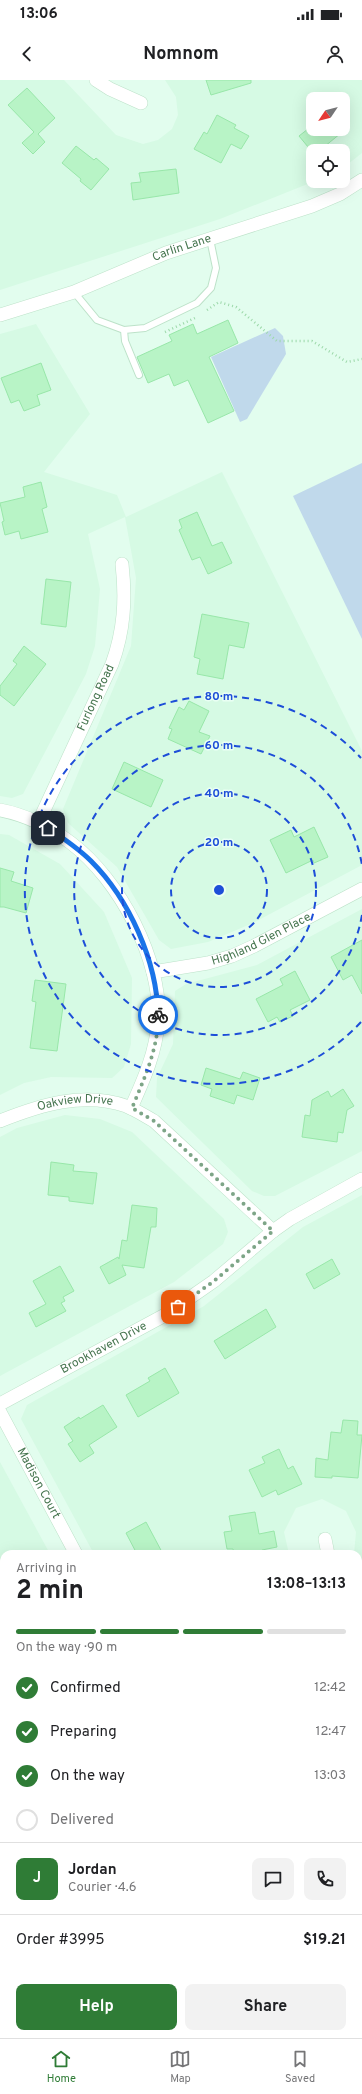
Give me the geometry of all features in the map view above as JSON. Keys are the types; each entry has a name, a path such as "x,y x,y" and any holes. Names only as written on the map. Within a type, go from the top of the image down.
{"street":[{"path":"96,80 110,89 141,103"},
{"name":"Carlin Lane","path":"0,315 74,292 166,253 312,206 340,194 362,180"},
{"name":"Furlong Road","path":"38,823 112,664 119,644 125,591 122,564"},
{"path":"0,810 38,823 71,843 92,862 110,885 128,913 144,944 153,972 158,997 158,1022 149,1067 132,1108"},
{"name":"Highland Glen Place","path":"153,972 208,963 232,956 362,889"},
{"name":"Oakview Drive","path":"0,1121 29,1109 57,1102 104,1100 132,1108 154,1121 273,1231"},
{"name":"Brookhaven Drive","path":"0,1404 164,1315 214,1281 273,1231 290,1219 362,1179"},
{"name":"Madison Court","path":"0,1412 74,1550"},
{"path":"325,1540 327,1550"}],"lane":[{"path":"74,292 97,320 124,330 145,328 197,304 211,288 216,268 210,239"},
{"path":"124,330 125,341 139,375"}],"path":[{"path":"190,321 218,302 236,307 277,341 312,341 347,362 362,360"}],"shaded area":[{"path":"0,80 64,80 116,135 143,144 158,140 172,129 178,115 176,97 165,80 362,80 362,153 350,162 350,144 306,144 306,185 220,219 0,290"},
{"path":"36,324 90,414 44,472 117,495 126,517 222,472 362,751 362,865 253,923 208,942 171,949 159,940 117,867 68,823 63,809 131,646 136,578 125,517 88,534 100,589 95,646 86,674 23,794 12,798 0,796 0,334"},
{"path":"275,328 283,336 286,354 247,419 240,422 211,357"},
{"path":"362,463 362,639 293,496"},
{"path":"0,834 9,835 60,864 104,912 132,978 131,1044 124,1067 112,1078 51,1077 24,1083 0,1095"},
{"path":"362,909 362,1151 275,1196 264,1196 252,1191 156,1097 157,1078 173,1044 175,991 186,984 257,965"},
{"path":"65,1115 100,1119 132,1132 224,1219 228,1232 223,1244 174,1282 0,1376 0,1137 17,1128"},
{"path":"362,1195 362,1550 354,1550 356,1532 346,1511 322,1499 296,1508 284,1532 288,1550 92,1550 21,1419 27,1405 204,1306 303,1227"},
{"path":"0,1462 48,1550 0,1550"}],"building":[{"path":"206,80 251,80 251,83 211,95"},
{"path":"27,88 55,118 38,134 45,142 33,154 22,143 34,132 8,105"},
{"path":"217,115 236,125 234,128 249,136 241,149 231,144 221,163 194,149 204,132 207,134"},
{"path":"306,130 306,136 337,136 328,144 306,144 299,136"},
{"path":"76,146 94,160 96,158 109,169 91,190 80,181 81,179 62,163"},
{"path":"176,169 179,193 133,200 131,183 141,182 139,173"},
{"path":"228,320 238,343 209,357 234,411 208,423 188,380 174,386 169,374 148,383 137,357 172,341 169,335 193,324 197,334"},
{"path":"41,363 51,390 37,395 40,405 24,411 19,400 11,403 1,378"},
{"path":"41,482 47,507 42,509 48,532 21,539 19,531 5,535 0,503 25,497 23,487"},
{"path":"197,512 212,546 222,542 232,563 208,574 200,557 192,560 179,530 182,528 179,520"},
{"path":"46,579 71,582 66,627 41,624"},
{"path":"202,614 249,623 244,648 229,645 223,679 197,674 200,659 194,657"},
{"path":"24,646 46,664 14,706 0,695 0,686 17,664 13,661"},
{"path":"189,701 209,711 199,732 210,736 201,754 168,739 172,729 169,728 179,707 184,710"},
{"path":"124,762 163,780 151,807 112,789"},
{"path":"314,827 328,857 314,863 313,860 286,873 270,840 291,830 294,837"},
{"path":"0,868 14,872 11,881 33,888 26,913 0,907"},
{"path":"362,940 362,994 352,975 343,980 331,957"},
{"path":"295,971 310,1000 290,1010 293,1016 280,1022 277,1017 268,1022 256,999 283,985 280,979"},
{"path":"35,980 66,984 57,1051 30,1048 36,1002 32,1001"},
{"path":"206,1068 240,1079 243,1072 260,1078 253,1100 237,1095 234,1104 210,1096 212,1089 201,1085"},
{"path":"343,1089 354,1106 347,1110 343,1133 338,1132 337,1142 302,1137 305,1115 310,1116 312,1100 328,1091 331,1097"},
{"path":"51,1162 74,1165 73,1171 97,1173 93,1204 69,1201 69,1197 48,1195"},
{"path":"132,1205 157,1208 156,1227 151,1227 144,1268 122,1265 126,1275 109,1284 100,1267 118,1257 119,1259 122,1240 127,1241"},
{"path":"332,1259 340,1274 314,1289 306,1274"},
{"path":"60,1266 74,1291 63,1297 65,1301 61,1303 66,1311 36,1327 29,1313 46,1304 33,1281"},
{"path":"266,1309 276,1327 225,1359 214,1341"},
{"path":"165,1368 179,1393 138,1417 126,1395 150,1381 148,1378"},
{"path":"103,1405 117,1427 89,1445 94,1453 80,1462 68,1444 73,1441 64,1427 79,1417 80,1419"},
{"path":"343,1420 358,1421 357,1435 362,1435 358,1478 332,1476 332,1478 315,1477 316,1458 328,1460 331,1432 341,1433"},
{"path":"279,1449 288,1469 293,1466 302,1484 278,1495 276,1490 262,1497 249,1470 265,1463 262,1457"},
{"path":"255,1512 259,1534 274,1531 277,1547 262,1550 227,1549 224,1532 232,1531 229,1516"},
{"path":"146,1522 161,1550 135,1550 126,1533"}],"way so far":[{"path":"158,1015 149,1067 132,1108 154,1121 273,1231 214,1281 178,1307"}],"route":[{"path":"48,828 71,843 92,862 110,885 128,913 144,944 153,972 158,997 158,1015"}]}
